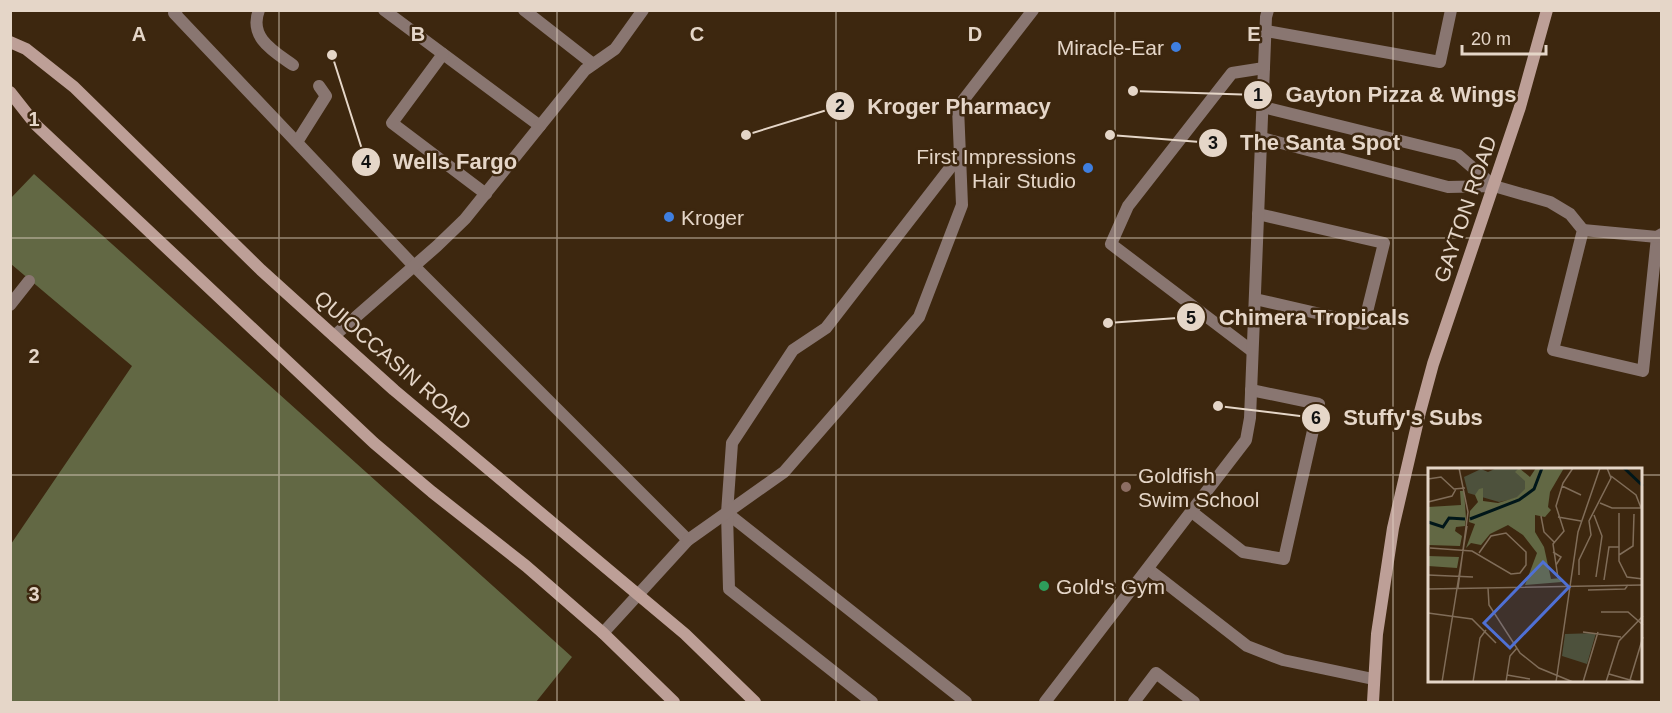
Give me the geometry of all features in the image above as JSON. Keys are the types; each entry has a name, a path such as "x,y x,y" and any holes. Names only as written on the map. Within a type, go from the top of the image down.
{"main road":[{"name":"GAYTON ROAD","path":"1373,702 1377,634 1393,528 1419,412 1520,107 1547,10"},
{"name":"QUIOCCASIN ROAD","path":"10,42 26,49 74,87 261,270 334,336 685,634 755,702"},
{"path":"10,92 36,125 332,405 424,485 526,566 603,633 674,702"}],"street":[{"path":"177,10 174,13 414,266 688,540"},
{"path":"259,10 255,19 261,42 293,65"},
{"path":"384,10 540,126"},
{"path":"524,10 593,64"},
{"path":"334,336 465,219 585,70 615,49 643,10"},
{"path":"603,633 688,540 784,472 919,316 962,204 957,107 1033,10"},
{"path":"1045,702 1246,440 1250,418 1268,10"},
{"path":"1266,31 1440,62 1450,10"},
{"path":"442,54 392,123 486,194"},
{"path":"1252,351 1112,244 1128,206 1232,73 1264,68"},
{"path":"297,142 326,96 319,86"},
{"path":"1263,107 1458,155 1494,186"},
{"path":"1262,138 1448,187 1494,186 1550,202 1570,214 1583,230 1659,236 1643,371 1553,350 1583,230"},
{"path":"872,702 729,589 727,513 732,443 793,350 826,328 960,155"},
{"path":"1255,299 1364,324 1384,243 1258,214"},
{"path":"10,305 29,281"},
{"path":"1192,512 1243,552 1284,559 1319,404 1251,390"},
{"path":"727,513 963,701"},
{"path":"1148,569 1247,646 1283,660 1373,679"},
{"path":"1134,702 1156,673 1194,702"}],"green space":[{"path":"34,174 572,657 536,702 11,702 11,544 132,366 11,264 10,199"}],"place":[{"name":"Miracle-Ear","path":"1176,47"},
{"name":"Wells Fargo","path":"332,55"},
{"name":"Gayton Pizza & Wings","path":"1133,91"},
{"name":"Kroger Pharmacy","path":"746,135"},
{"name":"The Santa Spot","path":"1110,135"},
{"name":"First Impressions Hair Studio","path":"1088,168"},
{"name":"Kroger","path":"669,217"},
{"name":"Chimera Tropicals","path":"1108,323"},
{"name":"Stuffy's Subs","path":"1218,406"},
{"name":"Goldfish Swim School","path":"1126,487"},
{"name":"Gold's Gym","path":"1044,586"}]}
